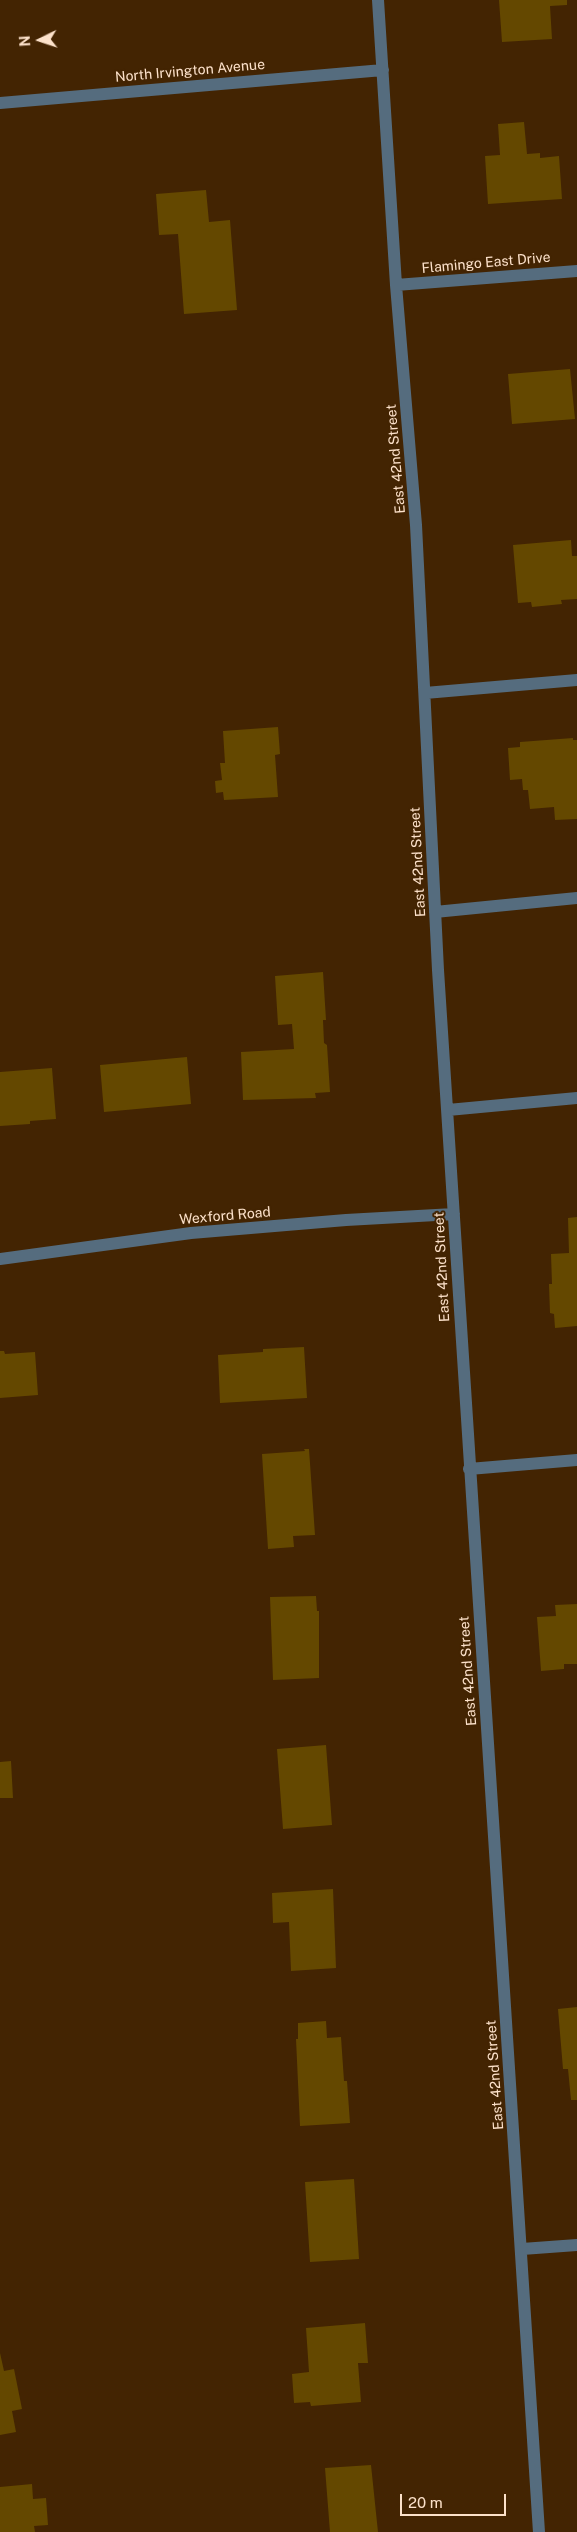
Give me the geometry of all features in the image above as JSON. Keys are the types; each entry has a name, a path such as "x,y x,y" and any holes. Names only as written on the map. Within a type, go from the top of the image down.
{"street":[{"name":"East 42nd Street","path":"378,0 396,285 416,525 435,912 469,1469 522,2249 538,2532"},
{"name":"North Irvington Avenue","path":"0,103 383,70"},
{"name":"Flamingo East Drive","path":"396,285 577,271"},
{"path":"425,693 577,680"},
{"path":"435,912 577,898"},
{"path":"448,1110 577,1098"},
{"name":"Wexford Road","path":"0,1259 191,1233 346,1220 454,1214"},
{"path":"469,1469 577,1460"},
{"path":"522,2249 577,2245"}],"building":[{"path":"499,0 567,0 567,5 550,6 552,39 502,42"},
{"path":"524,122 527,154 540,153 540,158 559,156 562,199 488,204 485,156 500,155 498,124"},
{"path":"206,190 209,222 230,220 237,310 184,314 178,234 159,235 156,194"},
{"path":"570,369 575,419 512,424 508,374"},
{"path":"571,540 572,556 577,556 577,599 561,600 562,604 532,607 531,602 518,603 513,545"},
{"path":"278,727 280,754 275,755 278,797 224,800 223,792 216,793 215,781 222,780 220,763 225,763 223,731"},
{"path":"573,738 573,740 577,740 577,819 555,820 554,807 530,809 528,790 523,790 522,779 510,780 508,748 520,747 520,742"},
{"path":"323,972 326,1020 323,1020 324,1043 327,1045 330,1092 315,1093 316,1098 243,1100 241,1052 294,1049 292,1024 278,1025 275,976"},
{"path":"187,1057 191,1104 104,1112 100,1065"},
{"path":"52,1068 56,1119 30,1121 30,1124 0,1126 0,1072"},
{"path":"577,1217 577,1326 555,1328 554,1314 550,1313 549,1284 552,1284 551,1254 569,1253 568,1218"},
{"path":"304,1347 307,1398 220,1403 218,1355 263,1352 263,1349"},
{"path":"0,1351 4,1351 5,1354 35,1352 38,1395 0,1398"},
{"path":"304,1449 309,1449 315,1535 293,1536 294,1547 268,1549 262,1454 305,1451"},
{"path":"316,1596 317,1611 319,1611 319,1678 273,1680 270,1597"},
{"path":"577,1604 577,1664 564,1664 564,1669 541,1671 537,1617 556,1616 555,1605"},
{"path":"326,1745 332,1825 283,1829 277,1749"},
{"path":"11,1761 13,1798 0,1798 0,1762"},
{"path":"333,1889 336,1968 291,1971 289,1922 273,1923 272,1893"},
{"path":"577,2007 577,2100 571,2100 568,2069 563,2069 558,2009"},
{"path":"326,2021 327,2038 341,2037 344,2081 347,2081 350,2123 300,2126 296,2039 298,2039 298,2023"},
{"path":"354,2179 359,2259 310,2262 305,2182"},
{"path":"365,2323 368,2363 358,2363 361,2402 311,2406 310,2402 294,2403 292,2374 309,2372 306,2328"},
{"path":"0,2353 4,2371 14,2369 22,2409 12,2411 16,2432 0,2435"},
{"path":"371,2465 378,2532 330,2532 325,2468"},
{"path":"32,2484 33,2499 46,2498 48,2525 34,2526 35,2532 0,2532 0,2487"}]}
